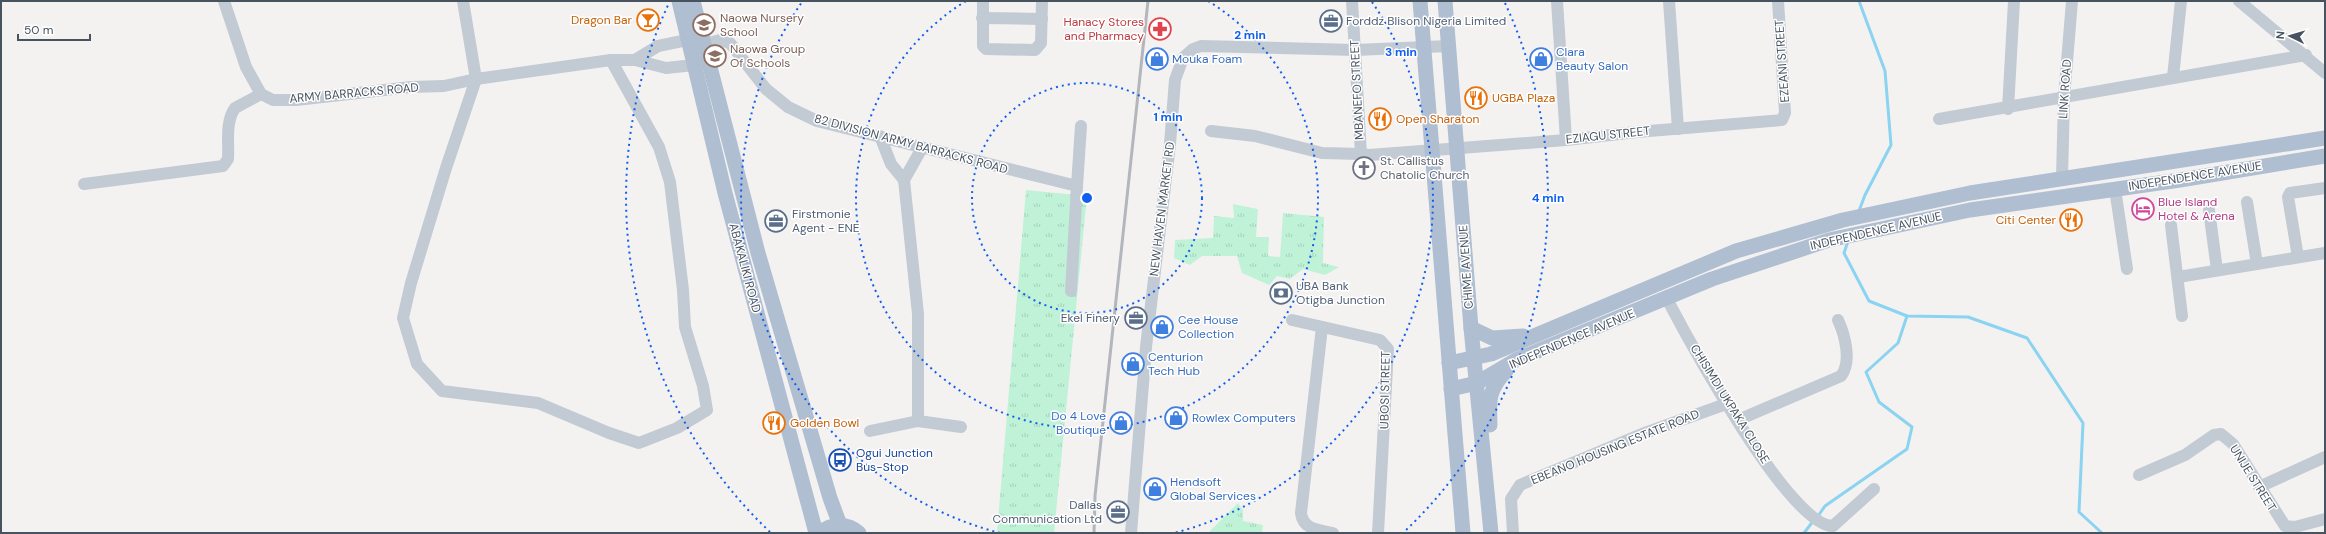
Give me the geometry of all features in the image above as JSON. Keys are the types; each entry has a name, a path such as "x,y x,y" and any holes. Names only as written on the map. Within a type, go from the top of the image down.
{"main road":[{"name":"ABAKALIKI ROAD","path":"679,1 725,193 816,533"},
{"name":"ABAKALIKI ROAD","path":"693,1 758,253 830,498 840,525"},
{"name":"CHIME AVENUE","path":"1420,1 1463,533"},
{"name":"CHIME AVENUE","path":"1445,1 1458,147 1471,328 1475,358 1490,533"},
{"name":"INDEPENDENCE AVENUE","path":"1449,363 1491,354 1736,251 1837,222 1970,193 2325,138"},
{"name":"INDEPENDENCE AVENUE","path":"1451,389 1477,383 1516,360 1755,264 1829,240 1970,210 2325,156"},
{"path":"1471,328 1492,338 1534,335"},
{"path":"1486,484 1490,457 1490,393 1496,380 1516,360"},
{"path":"820,533 832,526 840,525 862,532"}],"street":[{"path":"84,184 223,166 228,159 229,122 235,108 261,94 246,67 224,1"},
{"path":"463,1 476,79 471,98 455,136 411,283 405,311 404,318 417,364 442,392 538,402 609,433 639,443 677,428 707,410 703,386 685,327 683,290 670,182 659,147 611,60"},
{"path":"983,1 982,42 986,49 1035,50 1041,43 1042,1"},
{"name":"MBANEFO STREET","path":"1352,1 1361,154 1433,150"},
{"path":"1557,1 1566,140"},
{"path":"1669,1 1678,129"},
{"name":"EZEANI STREET","path":"1778,1 1786,112 1782,120"},
{"path":"2008,109 2014,1"},
{"name":"LINK ROAD","path":"2062,178 2064,98 2072,1"},
{"path":"2172,77 2181,1"},
{"path":"2239,1 2306,55 2325,73"},
{"path":"982,18 1042,19"},
{"name":"82 DIVISION ARMY BARRACKS ROAD","path":"635,60 658,46 688,39 720,40 730,43 766,89 796,112 817,121 1077,186"},
{"name":"NEW HAVEN MARKET RD","path":"1131,533 1146,340 1170,144 1175,80 1183,58 1193,49 1201,46 1355,50 1449,46"},
{"path":"1939,119 2008,109 2172,77 2306,55"},
{"name":"ARMY BARRACKS ROAD","path":"261,94 273,100 296,100 410,87 444,86 476,79 611,60 635,60 661,67 694,66 709,63"},
{"name":"EZIAGU STREET","path":"1433,150 1566,140 1782,120"},
{"path":"1070,291 1081,126"},
{"path":"1211,131 1255,136 1322,153 1361,154"},
{"path":"880,136 891,164 904,180 918,314 918,421"},
{"path":"904,180 922,148"},
{"path":"2298,257 2288,197 2290,193 2325,188"},
{"path":"2115,189 2127,269"},
{"path":"2247,202 2257,264"},
{"path":"2209,210 2217,270"},
{"path":"2171,225 2182,316"},
{"path":"2178,277 2325,253"},
{"name":"CHISIMDI UKPAKA CLOSE","path":"1667,299 1726,404 1786,490 1811,514 1820,522 1833,526 1874,489"},
{"name":"UBOSI STREET","path":"1292,320 1380,340 1388,349 1378,533"},
{"path":"1738,420 1841,376 1844,370 1846,351 1845,339 1838,320"},
{"path":"1322,327 1301,513 1302,519 1310,528 1333,533"},
{"name":"EBEANO HOUSING ESTATE ROAD","path":"1513,533 1511,499 1520,485 1545,473 1642,434 1726,404"},
{"path":"870,431 918,421 961,428"},
{"name":"UNIJE STREET","path":"2138,475 2185,455 2214,435 2221,434 2233,444 2284,526 2295,527 2325,519"},
{"path":"2259,487 2325,457"}],"green space":[{"path":"1026,190 1087,196 1054,533 997,532"},
{"path":"1233,204 1258,209 1256,237 1269,237 1268,256 1280,257 1283,213 1324,217 1323,263 1339,267 1325,275 1303,269 1290,279 1277,276 1269,285 1242,273 1237,256 1202,256 1190,265 1174,258 1175,240 1213,238 1214,216 1234,218"},
{"path":"1238,503 1243,510 1243,521 1263,525 1262,533 1211,533 1210,531"}],"waterway":[{"path":"1859,1 1885,71 1891,145 1865,195 1859,211"},
{"path":"1848,241 1844,253 1869,301 1907,316 1968,317 2027,338 2083,423 2079,512 2102,533"},
{"path":"1818,516 1825,506 1907,449 1912,427 1879,402 1866,372 1898,343 1907,316"},
{"path":"1804,533 1814,520"}],"railway":[{"path":"1094,533 1095,496 1148,1"}],"place":[{"name":"Dragon Bar","path":"648,20"},
{"name":"Forddz Blison Nigeria Limited","path":"1331,21"},
{"name":"Naowa Nursery School","path":"704,25"},
{"name":"Hanacy Stores and Pharmacy","path":"1160,29"},
{"name":"Naowa Group Of Schools","path":"715,56"},
{"name":"Mouka Foam","path":"1157,59"},
{"name":"Clara Beauty Salon","path":"1541,59"},
{"name":"UGBA Plaza","path":"1476,98"},
{"name":"Open Sharaton","path":"1380,119"},
{"name":"St. Callistus Chatolic Church","path":"1364,168"},
{"name":"Blue Island Hotel & Arena","path":"2143,209"},
{"name":"Citi Center","path":"2071,220"},
{"name":"Firstmonie Agent - ENE","path":"776,221"},
{"name":"UBA Bank Otigba Junction","path":"1281,293"},
{"name":"Ekel Finery","path":"1136,318"},
{"name":"Cee House Collection","path":"1162,327"},
{"name":"Centurion Tech Hub","path":"1133,364"},
{"name":"Rowlex Computers","path":"1176,418"},
{"name":"Golden Bowl","path":"774,423"},
{"name":"Do 4 Love Boutique","path":"1121,423"},
{"name":"Ogui Junction Bus-Stop","path":"840,460"},
{"name":"Hendsoft Global Services","path":"1155,489"},
{"name":"Dallas Communication Ltd","path":"1118,512"}]}
